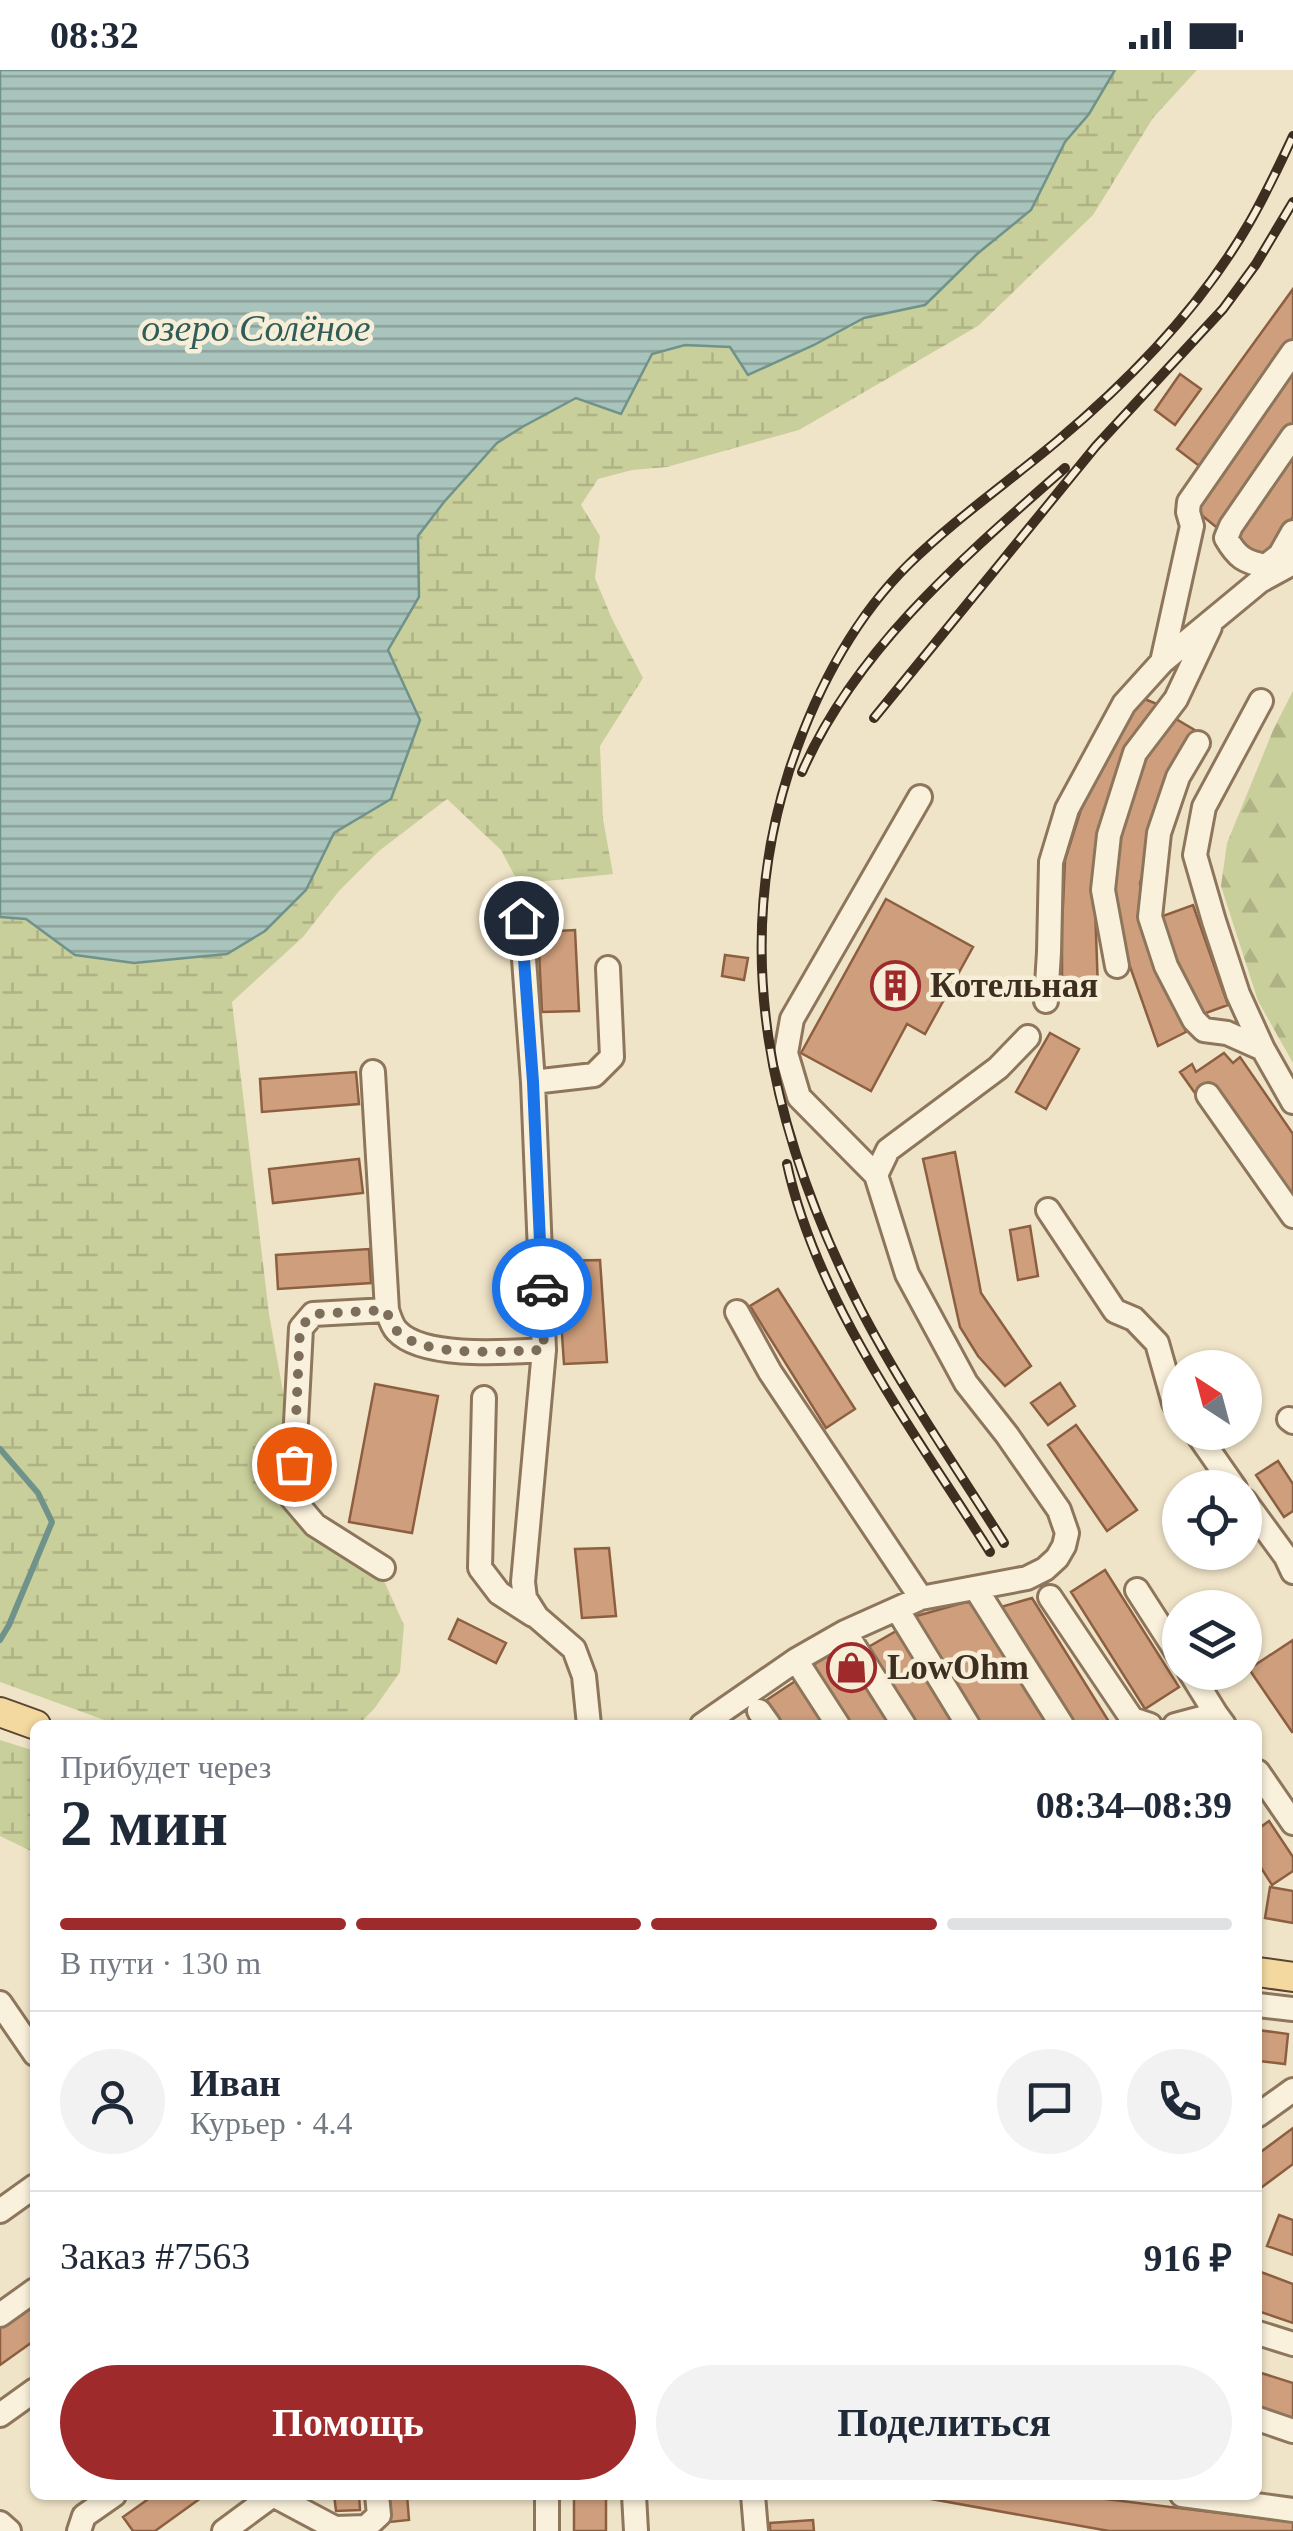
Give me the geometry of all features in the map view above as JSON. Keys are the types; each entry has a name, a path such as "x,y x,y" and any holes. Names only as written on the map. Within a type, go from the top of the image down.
{"main road":[{"path":"0,1712 30,1723"},
{"path":"1262,1973 1293,1977"}],"street":[{"path":"1162,662 1192,526 1189,502 1293,352"},
{"path":"1232,549 1226,538 1231,526 1293,436"},
{"path":"1192,526 1232,549 1246,562 1266,566 1280,555 1293,532"},
{"path":"1046,1000 1051,862 1067,810 1124,704 1162,662 1260,581 1293,564"},
{"path":"1117,966 1103,890 1109,835 1135,753 1176,699 1214,620"},
{"path":"1261,701 1204,807 1195,855 1238,994 1293,1102"},
{"path":"1198,743 1178,777 1159,833 1150,917 1166,966 1194,1020 1204,1030 1227,1034 1263,1049"},
{"path":"709,1720 796,1660 921,1598 1027,1578 1057,1558 1067,1533 1059,1510 966,1383 907,1274 876,1176 799,1097 786,1054 792,1019 920,798"},
{"path":"521,918 533,1082 544,1350 523,1582 536,1617"},
{"path":"533,1082 594,1075 612,1057 608,968"},
{"path":"876,1176 888,1150 998,1068 1028,1036"},
{"path":"374,1072 386,1310 395,1330 417,1344 480,1353 544,1350"},
{"path":"1208,1095 1293,1216"},
{"path":"1048,1210 1114,1312 1134,1319 1156,1342 1162,1362"},
{"path":"383,1568 315,1525 292,1498 300,1328 313,1314 386,1310"},
{"path":"738,1312 770,1372 921,1598"},
{"path":"484,1398 480,1568 499,1593 574,1649 584,1676 588,1720"},
{"path":"1262,1523 1291,1560"},
{"path":"976,1589 1059,1720"},
{"path":"1137,1590 1162,1629"},
{"path":"1050,1597 1135,1720"},
{"path":"897,1609 965,1720"},
{"path":"846,1632 901,1720"},
{"path":"796,1660 835,1720"},
{"path":"1201,1690 1220,1719"},
{"path":"1262,1778 1293,1823"},
{"path":"0,2003 7,2028 30,2049"},
{"path":"1262,2005 1293,2009"},
{"path":"1262,2113 1293,2090"},
{"path":"0,2211 30,2190"},
{"path":"0,2315 30,2294"},
{"path":"1262,2333 1293,2344"},
{"path":"0,2416 30,2394"},
{"path":"1262,2420 1293,2430"},
{"path":"79,2531 84,2516 107,2500"},
{"path":"224,2531 266,2500"},
{"path":"282,2500 335,2530 366,2527 379,2515 378,2500"},
{"path":"547,2500 547,2531"},
{"path":"634,2500 636,2531"},
{"path":"753,2500 756,2531"},
{"path":"1219,2500 1293,2510"},
{"path":"0,2524 9,2531"}],"green space":[{"path":"1115,70 1197,70 1153,118 1093,215 978,326 799,430 667,467 632,470 598,479 581,505 600,536 595,578 643,678 600,746 603,819 613,874 519,884 501,850 447,799 379,851 339,891 303,937 232,1002 269,1314 308,1530 385,1583 404,1625 400,1672 363,1720 104,1720 0,1682 0,917 26,918 75,955 134,963 227,954 306,890 333,833 391,799 420,720 388,650 419,597 417,536 497,443 576,397 621,413 651,354 685,345 730,347 748,374 864,318 925,305 977,254 1031,210 1065,142 1089,114"},
{"path":"1293,691 1293,1063 1258,1001 1221,886 1227,843"},
{"path":"0,1740 30,1749 30,1851 0,1836"}],"water":[{"name":"озеро Солёное","path":"0,70 1115,70 1089,114 1065,142 1031,210 977,254 925,305 864,318 748,375 730,347 685,345 652,354 621,414 576,398 497,443 418,536 419,597 388,650 420,720 391,799 334,833 306,890 265,931 227,954 134,963 75,955 26,919 0,917"}],"building":[{"path":"1293,289 1293,341 1202,468 1177,449"},
{"path":"1293,364 1293,426 1221,531 1194,509"},
{"path":"1180,374 1201,389 1175,425 1155,410"},
{"path":"1293,450 1293,517 1265,558 1234,537"},
{"path":"1142,698 1162,706 1094,877 1098,990 1062,991 1065,860 1084,800 1121,722"},
{"path":"1171,716 1198,732 1174,775 1140,883 1145,920 1186,1032 1158,1046 1107,891 1135,771"},
{"name":"Котельная","path":"886,899 973,947 925,1034 907,1024 871,1091 801,1053"},
{"path":"1193,905 1228,1005 1195,1017 1160,917"},
{"path":"575,930 579,1011 542,1012 538,932"},
{"path":"725,955 748,958 744,980 722,976"},
{"path":"1050,1033 1079,1049 1046,1109 1016,1092"},
{"path":"1224,1053 1233,1063 1240,1057 1293,1134 1293,1201 1197,1096 1180,1072 1192,1064 1196,1072"},
{"path":"356,1072 359,1104 262,1112 260,1079"},
{"path":"955,1152 981,1293 1031,1366 1005,1386 978,1356 960,1327 923,1159"},
{"path":"359,1159 363,1193 273,1203 269,1169"},
{"path":"1030,1226 1038,1276 1018,1280 1010,1230"},
{"path":"369,1249 371,1283 278,1289 276,1255"},
{"path":"600,1260 607,1362 564,1364 557,1261"},
{"path":"778,1289 855,1409 826,1428 750,1306"},
{"path":"1060,1383 1075,1406 1048,1425 1031,1403"},
{"path":"375,1384 438,1396 412,1533 349,1522"},
{"path":"1076,1425 1137,1510 1107,1531 1048,1445"},
{"path":"1278,1461 1293,1484 1293,1511 1284,1517 1262,1484 1262,1471"},
{"path":"609,1548 616,1616 582,1618 575,1549"},
{"path":"1105,1570 1162,1660 1162,1690 1174,1690 1145,1709 1071,1592"},
{"path":"1032,1598 1108,1720 1071,1720 1001,1607"},
{"path":"973,1600 1051,1720 976,1720 913,1617"},
{"path":"458,1619 506,1643 496,1663 449,1639"},
{"path":"898,1630 953,1720 909,1720 865,1649"},
{"path":"1293,1640 1293,1732 1262,1688 1262,1660"},
{"path":"843,1646 890,1720 844,1720 810,1667"},
{"path":"800,1678 827,1720 778,1720 765,1701"},
{"path":"1269,1821 1293,1857 1293,1871 1272,1885 1262,1869 1262,1826"},
{"path":"1270,1887 1293,1891 1293,1923 1265,1918"},
{"path":"1262,2031 1288,2034 1285,2064 1262,2061"},
{"path":"1293,2128 1293,2164 1262,2187 1262,2151"},
{"path":"1279,2215 1293,2220 1293,2255 1267,2246"},
{"path":"1262,2272 1293,2284 1293,2323 1262,2312"},
{"path":"30,2300 30,2344 0,2365 0,2321"},
{"path":"1262,2373 1293,2383 1293,2418 1262,2408"},
{"path":"147,2500 198,2500 155,2531 133,2531 123,2517"},
{"path":"335,2500 359,2500 360,2510 336,2511"},
{"path":"388,2500 407,2500 409,2520 390,2522"},
{"path":"574,2500 606,2500 606,2531 574,2531"},
{"path":"937,2500 1114,2500 1293,2522 1293,2531 1109,2531"},
{"path":"813,2520 814,2531 770,2531 770,2523"}],"waterway":[{"path":"0,1449 38,1493 52,1522 0,1640"}],"railway":[{"path":"1004,1543 869,1326 824,1231 800,1167 781,1103 768,1038 762,972 763,906 772,839 789,771 810,715 837,660 869,610 926,548 1083,419 1161,342 1229,256 1293,136"},
{"path":"874,718 1096,446 1223,309 1293,202"},
{"path":"802,772 852,685 916,606 1065,468"},
{"path":"787,1164 821,1267 845,1317 990,1552"}],"way so far":[{"path":"294,1464 300,1328 313,1314 386,1310 395,1330 417,1344 480,1353 544,1350 542,1288"}],"place":[{"name":"Котельная","path":"895,985"},
{"name":"LowOhm","path":"852,1667"}],"route":[{"path":"521,918 542,1288"}]}
